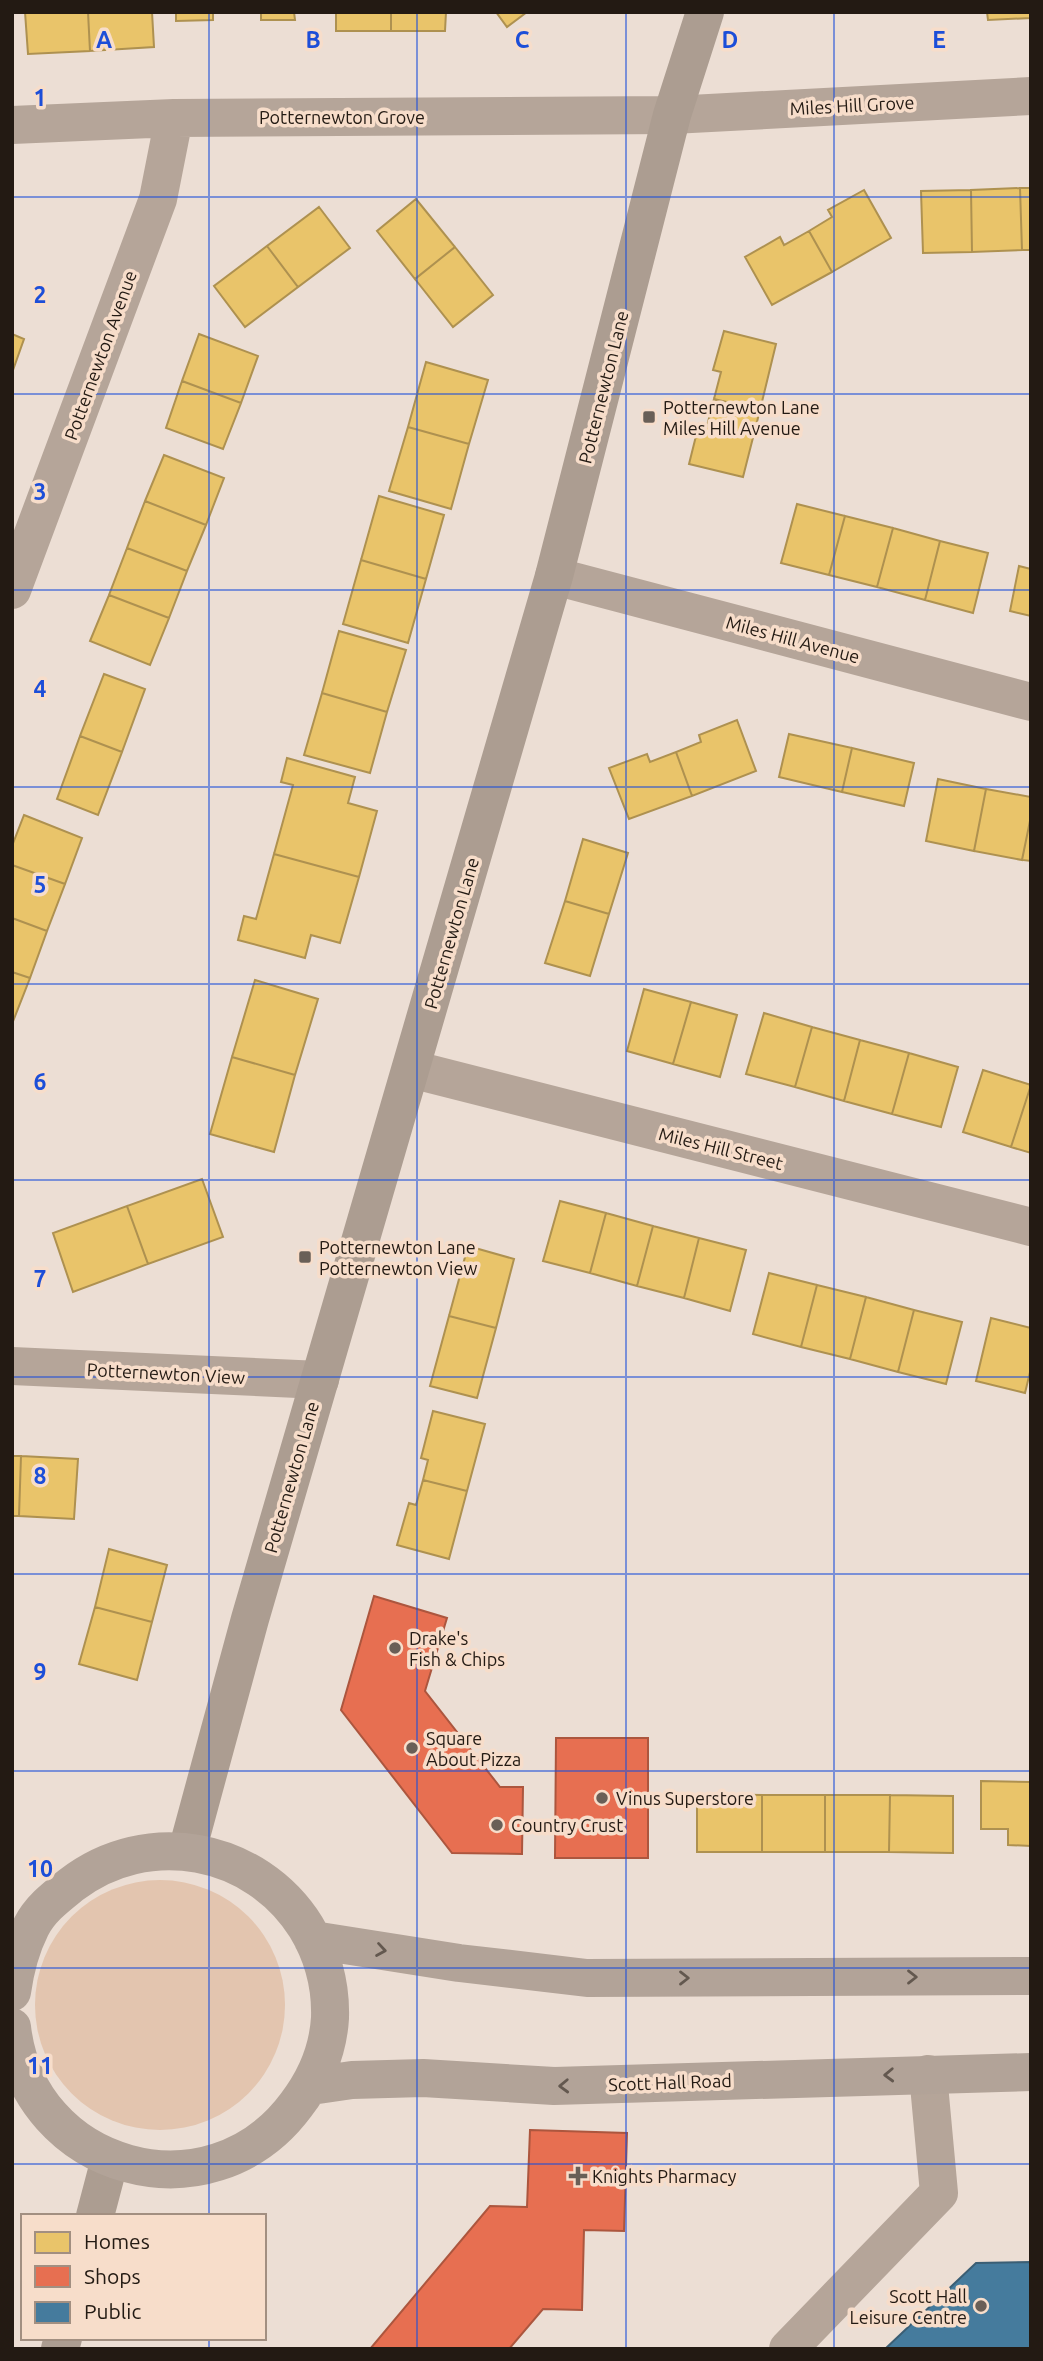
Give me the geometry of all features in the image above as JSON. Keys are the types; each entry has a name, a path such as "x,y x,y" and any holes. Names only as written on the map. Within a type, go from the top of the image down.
{"highway":[{"path":"12,1992 19,1943 47,1905 78,1880 106,1863 146,1852 187,1851 225,1860 267,1883 295,1910 323,1961 329,1991 330,2018 323,2059 311,2086 290,2114 265,2138 228,2159 190,2169 146,2169 110,2159 66,2132 20,2083 12,2027"},
{"path":"313,1940 459,1963 587,1978 1031,1976"},
{"name":"Scott Hall Road","path":"311,2086 352,2080 423,2078 554,2086 1031,2072"}],"main road":[{"name":"Potternewton Lane","path":"187,1851 250,1619 554,576 672,115 705,12"},
{"path":"96,2214 110,2159"}],"street":[{"name":"Miles Hill Grove","path":"672,115 1031,96"},
{"name":"Potternewton Grove","path":"12,125 174,118 672,115"},
{"name":"Potternewton Avenue","path":"12,590 158,199 174,118"},
{"name":"Miles Hill Avenue","path":"554,576 1031,702"},
{"name":"Miles Hill Street","path":"411,1069 1031,1227"},
{"name":"Potternewton View","path":"12,1366 320,1380"},
{"path":"788,2349 939,2193 928,2074"}],"shaded area":[{"path":"160,1880 208,1890 229,1901 248,1917 264,1936 275,1957 285,2005 275,2053 264,2074 248,2093 229,2109 208,2120 160,2130 112,2120 91,2109 72,2093 56,2074 45,2053 35,2005 45,1957 56,1936 72,1917 91,1901 112,1890"}],"building: Homes":[{"path":"25,12 88,12 90,51 28,54"},
{"path":"88,12 152,12 154,47 90,51"},
{"path":"176,12 213,12 213,20 176,21"},
{"path":"261,12 294,12 295,20 261,20"},
{"path":"336,12 391,12 391,31 336,31"},
{"path":"391,12 446,12 445,31 391,31"},
{"path":"496,12 527,12 507,27"},
{"path":"987,12 1031,12 1031,18 988,20"},
{"path":"1020,188 1022,250 972,252 971,190"},
{"path":"1020,188 1031,188 1031,250 1022,250"},
{"path":"864,190 891,238 832,272 809,231 832,217 828,210"},
{"path":"971,190 972,252 923,253 921,191"},
{"path":"416,199 455,247 415,279 377,231"},
{"path":"319,207 350,248 298,287 267,246"},
{"path":"809,231 832,272 772,305 745,257 780,237 784,245"},
{"path":"267,246 298,287 245,327 214,286"},
{"path":"455,247 493,295 453,327 415,279"},
{"path":"724,331 776,344 760,410 714,399 721,372 713,370"},
{"path":"12,334 24,339 12,373"},
{"path":"199,334 258,356 241,403 182,381"},
{"path":"426,362 488,380 469,444 408,427"},
{"path":"182,381 241,403 223,449 166,428"},
{"path":"714,399 760,410 743,477 689,464 699,424 707,426"},
{"path":"408,427 469,444 451,509 389,491"},
{"path":"164,455 224,478 206,525 145,501"},
{"path":"379,496 444,515 426,579 361,560"},
{"path":"145,501 206,525 187,571 127,548"},
{"path":"797,504 845,516 829,575 781,563"},
{"path":"845,516 893,528 877,587 829,575"},
{"path":"893,528 940,541 925,600 877,587"},
{"path":"940,541 988,553 973,613 925,600"},
{"path":"127,548 187,571 169,618 109,595"},
{"path":"361,560 426,579 408,643 343,624"},
{"path":"1019,566 1031,569 1031,616 1010,611"},
{"path":"109,595 169,618 150,665 90,641"},
{"path":"339,631 406,650 387,712 322,693"},
{"path":"104,674 145,689 122,752 80,736"},
{"path":"322,693 387,712 370,773 304,755"},
{"path":"737,720 756,771 692,796 676,752 701,742 699,735"},
{"path":"789,734 852,748 842,792 779,777"},
{"path":"80,736 122,752 98,815 57,799"},
{"path":"852,748 914,763 904,806 842,792"},
{"path":"676,752 692,796 629,819 609,768 647,754 650,762"},
{"path":"287,758 355,777 348,803 377,811 359,877 274,854 293,785 281,782"},
{"path":"938,779 986,789 974,851 926,841"},
{"path":"986,789 1031,797 1031,816 1022,860 974,851"},
{"path":"24,815 82,838 65,884 12,865 12,846"},
{"path":"1031,816 1031,861 1022,860"},
{"path":"583,839 628,853 609,914 565,901"},
{"path":"274,854 359,877 340,943 311,935 305,958 238,940 244,916 256,919"},
{"path":"12,865 65,884 47,931 12,918"},
{"path":"565,901 609,914 590,976 545,963"},
{"path":"12,918 47,931 30,978 12,972"},
{"path":"12,972 30,978 12,1024"},
{"path":"255,980 318,999 295,1075 232,1057"},
{"path":"644,989 691,1002 673,1064 627,1051"},
{"path":"691,1002 737,1015 720,1077 673,1064"},
{"path":"764,1013 812,1027 795,1087 746,1074"},
{"path":"812,1027 860,1040 844,1101 795,1087"},
{"path":"860,1040 909,1053 892,1114 844,1101"},
{"path":"909,1053 958,1067 941,1127 892,1114"},
{"path":"232,1057 295,1075 274,1152 210,1134"},
{"path":"983,1070 1031,1085 1011,1147 963,1132"},
{"path":"1031,1085 1031,1153 1011,1147"},
{"path":"202,1179 223,1237 148,1264 127,1206"},
{"path":"560,1201 606,1213 590,1273 543,1261"},
{"path":"127,1206 148,1264 73,1292 53,1233"},
{"path":"606,1213 653,1226 637,1286 590,1273"},
{"path":"653,1226 699,1238 684,1298 637,1286"},
{"path":"699,1238 746,1250 730,1311 684,1298"},
{"path":"468,1246 514,1259 496,1328 449,1316"},
{"path":"769,1273 817,1285 801,1347 753,1334"},
{"path":"817,1285 866,1297 850,1359 801,1347"},
{"path":"866,1297 914,1310 898,1372 850,1359"},
{"path":"914,1310 962,1322 946,1384 898,1372"},
{"path":"449,1316 496,1328 477,1398 430,1386"},
{"path":"991,1318 1031,1328 1031,1368 1025,1393 976,1381"},
{"path":"433,1411 485,1424 467,1491 423,1480 428,1460 421,1458"},
{"path":"12,1456 21,1456 19,1516 12,1516"},
{"path":"21,1456 78,1459 74,1519 19,1516"},
{"path":"423,1480 467,1491 449,1559 397,1545 409,1503 416,1505"},
{"path":"109,1549 167,1565 152,1622 95,1607"},
{"path":"95,1607 152,1622 137,1680 79,1664"},
{"path":"981,1781 1031,1782 1031,1846 1008,1845 1008,1829 981,1829"},
{"path":"697,1794 762,1795 762,1852 697,1852"},
{"path":"762,1795 825,1795 825,1852 762,1852"},
{"path":"825,1795 890,1795 889,1852 825,1852"},
{"path":"890,1795 953,1796 953,1853 889,1852"}],"building: Shops":[{"path":"374,1596 447,1618 425,1691 500,1787 523,1787 522,1854 452,1853 341,1710"},
{"name":"Vinus Superstore","path":"556,1738 648,1738 648,1858 555,1858"},
{"path":"530,2130 627,2133 624,2231 584,2230 582,2310 543,2309 509,2349 370,2349 490,2206 527,2207"}],"building: Public":[{"name":"Scott Hall Leisure Centre","path":"1031,2262 1031,2349 885,2349 976,2263"}],"place":[{"name":"Potternewton Lane Miles Hill Avenue","path":"649,417"},
{"name":"Potternewton Lane Potternewton View","path":"305,1257"},
{"name":"Drake's Fish & Chips","path":"395,1648"},
{"name":"Square About Pizza","path":"412,1748"},
{"name":"Vinus Superstore","path":"602,1798"},
{"name":"Country Crust","path":"497,1825"},
{"name":"Knights Pharmacy","path":"578,2176"},
{"name":"Scott Hall Leisure Centre","path":"981,2306"}]}
